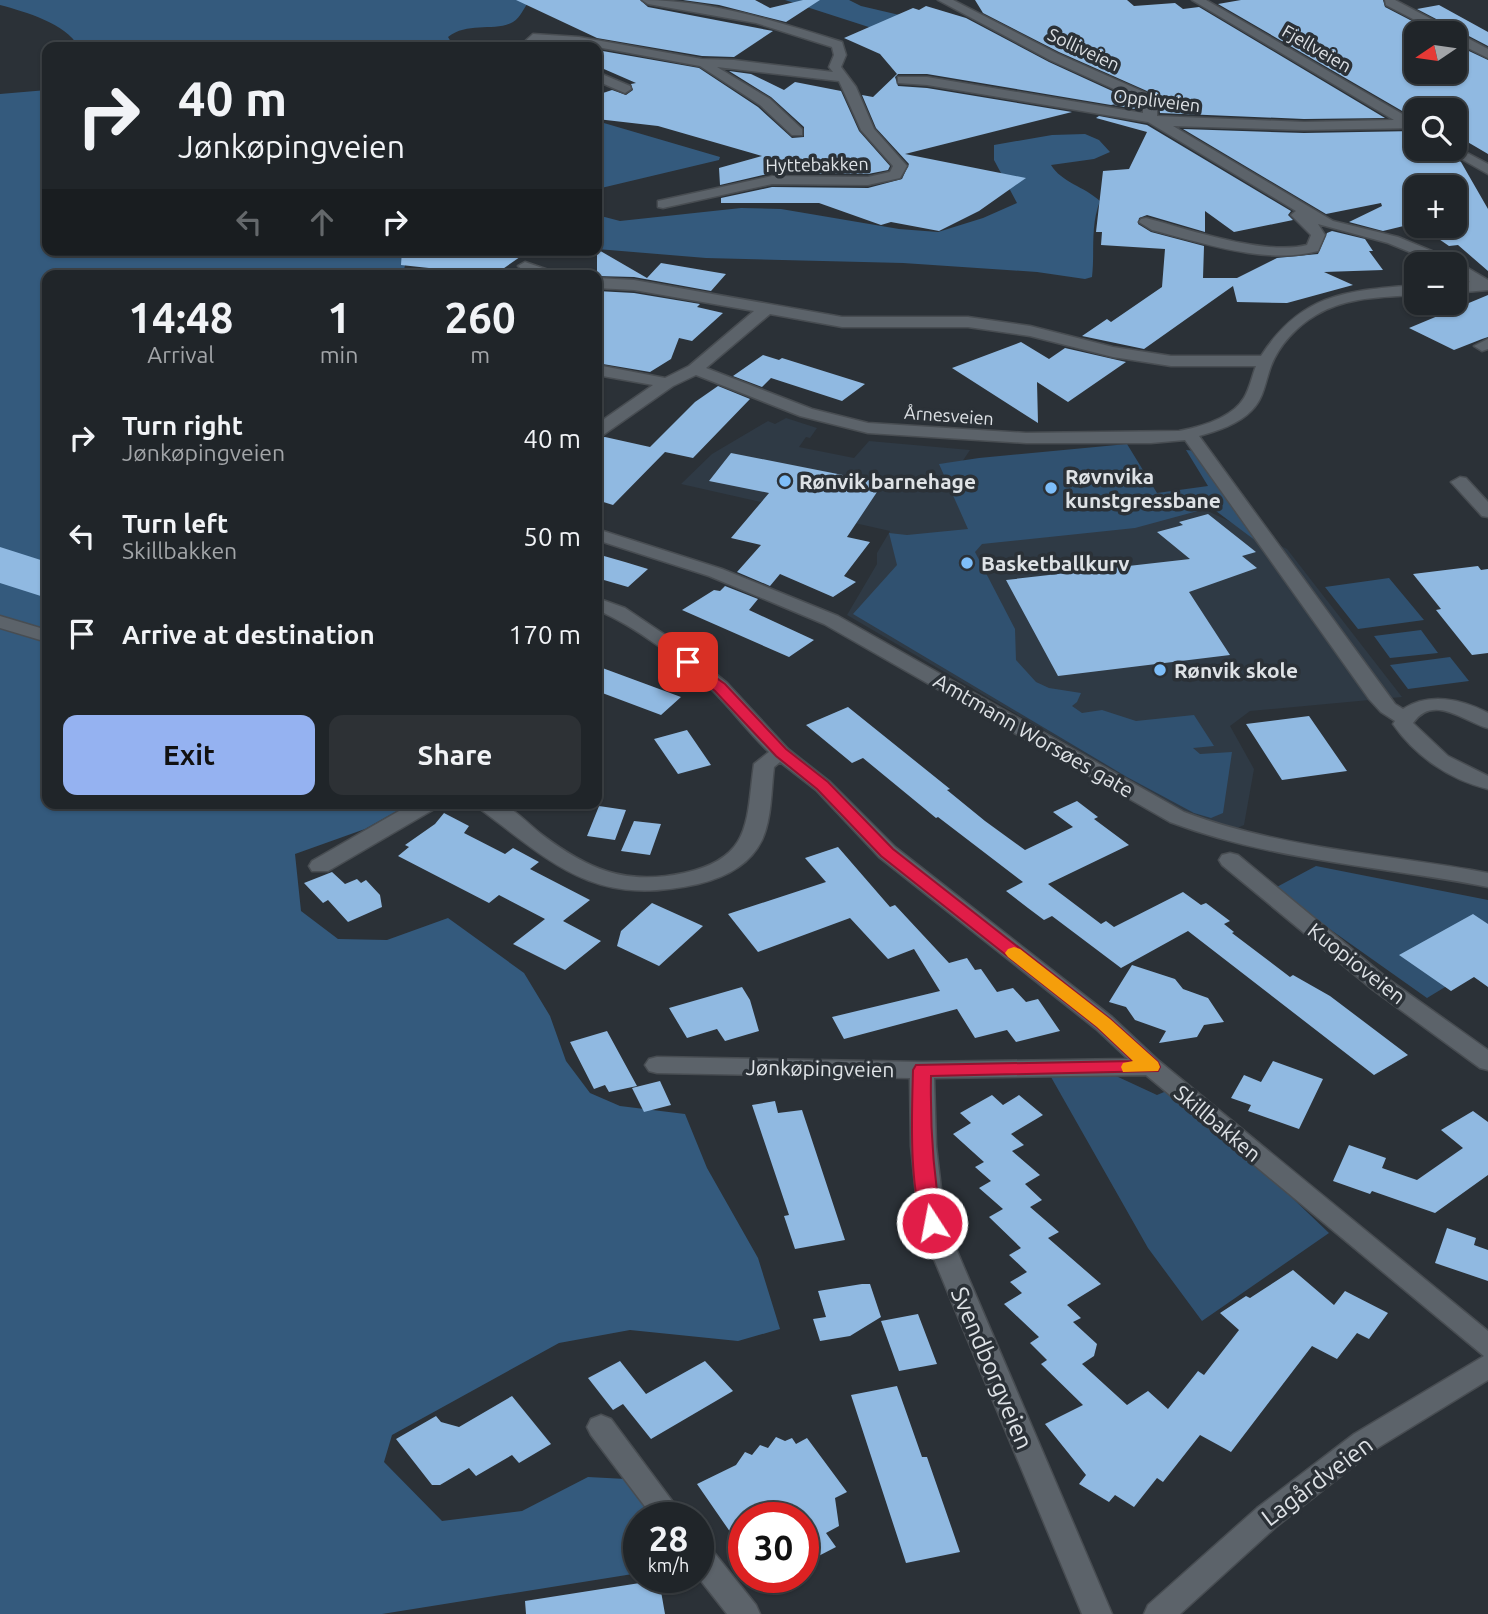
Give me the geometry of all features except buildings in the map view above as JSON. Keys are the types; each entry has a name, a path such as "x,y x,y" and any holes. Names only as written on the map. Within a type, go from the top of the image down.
{"street":[{"name":"Hyttebakken","path":"648,0 758,20 838,45 840,55 835,67 839,77 850,87 868,130 900,166 895,175 868,181 772,180 663,204"},
{"name":"Solliveien","path":"944,0 1054,57 1141,96 1150,105 1153,120 1248,174 1328,224 1413,246 1426,252"},
{"name":"Fjellveien","path":"1198,0 1404,121"},
{"path":"1390,2 1426,21"},
{"name":"Hyttebakken","path":"530,42 533,38 558,38 581,42"},
{"path":"1467,43 1488,54"},
{"name":"Hyttebakken","path":"602,46 702,63 734,64 839,77"},
{"name":"Hyttebakken","path":"702,63 765,102 797,132"},
{"path":"602,78 625,89"},
{"name":"Oppliveien","path":"903,80 950,85 1153,120 1304,126 1404,126"},
{"path":"1467,158 1488,170"},
{"name":"Solliveien","path":"1146,222 1157,227 1265,249 1299,253 1313,248 1318,240 1315,229 1297,214 1296,211 1301,208"},
{"path":"525,266 536,270"},
{"name":"Solliveien","path":"1467,273 1487,285"},
{"path":"602,283 634,285 842,322 968,321 1030,331 1113,352 1171,361 1265,361"},
{"path":"1467,287 1487,285"},
{"name":"Årnesveien","path":"695,369 775,401 844,424 881,429 1054,439 1189,434 1242,410 1254,398 1265,361 1295,323 1331,301 1348,295 1404,291"},
{"path":"602,428 667,383 695,369 765,310"},
{"path":"602,371 667,383"},
{"path":"1189,434 1376,695 1388,708 1405,719"},
{"path":"1460,482 1488,512"},
{"name":"Amtmann Worsøes gate","path":"602,536 705,567 775,593 831,620 1177,817 1208,830 1286,850 1488,880"},
{"name":"Skillbakken","path":"602,606 618,612 720,687 781,753 823,786 887,852 1104,1023 1151,1067 1488,1347"},
{"path":"0,622 42,635"},
{"path":"1488,722 1477,713 1457,706 1419,708 1407,714 1403,724 1433,756 1457,773 1488,783"},
{"path":"494,809 565,862 598,880 637,887 677,883 711,873 736,859 752,839 764,764 781,753"},
{"path":"320,866 419,809"},
{"name":"Kuopioveien","path":"1230,860 1380,984 1488,1062"},
{"name":"Jønkøpingveien","path":"657,1065 922,1070 1151,1067"},
{"name":"Svendborgveien","path":"922,1070 924,1180 932,1223 1097,1614"},
{"name":"Lagårdveien","path":"1159,1614 1267,1517 1364,1442 1488,1366"},
{"path":"601,1427 658,1502"},
{"path":"714,1574 745,1614"}],"shaded area":[{"path":"0,0 530,0 513,22 464,29 448,37 451,42 75,42 55,25 0,5"},
{"path":"785,0 849,0 861,6 925,21 909,40"},
{"path":"42,90 42,256 407,256 404,270 42,270 42,809 400,809 365,829 295,854 301,911 338,939 387,940 448,918 524,973 550,1016 566,1061 590,1093 620,1106 685,1114 707,1168 758,1258 780,1329 738,1341 630,1330 559,1343 392,1435 384,1462 442,1521 522,1511 588,1477 626,1479 644,1502 623,1502 623,1576 382,1614 0,1614 0,94"},
{"path":"602,122 720,157 719,160 602,188"},
{"path":"1085,134 1099,140 1110,152 1094,159 1051,165 1061,176 1100,201 1094,229 1092,277 1085,279 1037,272 903,263 706,258 602,249 602,216 620,221 741,208 781,209 899,229 938,232 983,218 1017,203 994,160 994,145 1052,135"},
{"name":"Rønvik skole","path":"786,418 817,428 799,447 854,458 869,441 970,450 962,462 940,464 1189,502 1287,549 1402,697 1250,711 1230,726 1254,769 1244,825 1231,831 1182,811 847,615 877,564 877,553 890,531 681,484 712,454 768,421 775,424"},
{"path":"1127,444 1157,493 1208,486 1186,450 1196,451 1260,544 1216,511 1205,509 1135,528 982,544 975,552 1015,629 1016,660 1036,682 1049,688 1081,693 1072,706 1082,713 1102,710 1136,721 1194,715 1214,746 1193,748 1200,754 1232,752 1223,813 1211,818 1194,813 1127,777 853,614 897,565 889,533 907,535 968,529 939,464"},
{"path":"1389,578 1424,620 1358,629 1325,587"},
{"path":"1421,630 1438,653 1390,658 1374,636"},
{"path":"1450,657 1469,681 1408,689 1390,665"},
{"path":"1316,866 1488,900 1488,961 1427,998 1273,889"},
{"path":"1116,1076 1157,1095 1176,1087 1329,1233 1202,1321 1148,1248 1051,1077"}],"slow traffic":[{"path":"1014,953 1104,1023 1151,1067 1130,1067"}],"place":[{"name":"Rønvik barnehage","path":"785,481"},
{"name":"Røvnvika kunstgressbane","path":"1051,488"},
{"name":"Basketballkurv","path":"967,563"},
{"name":"Rønvik skole","path":"1160,670"}],"route":[{"path":"688,662 720,687 781,753 823,786 887,852 1104,1023 1151,1067 922,1070 924,1180 932,1223"}]}
